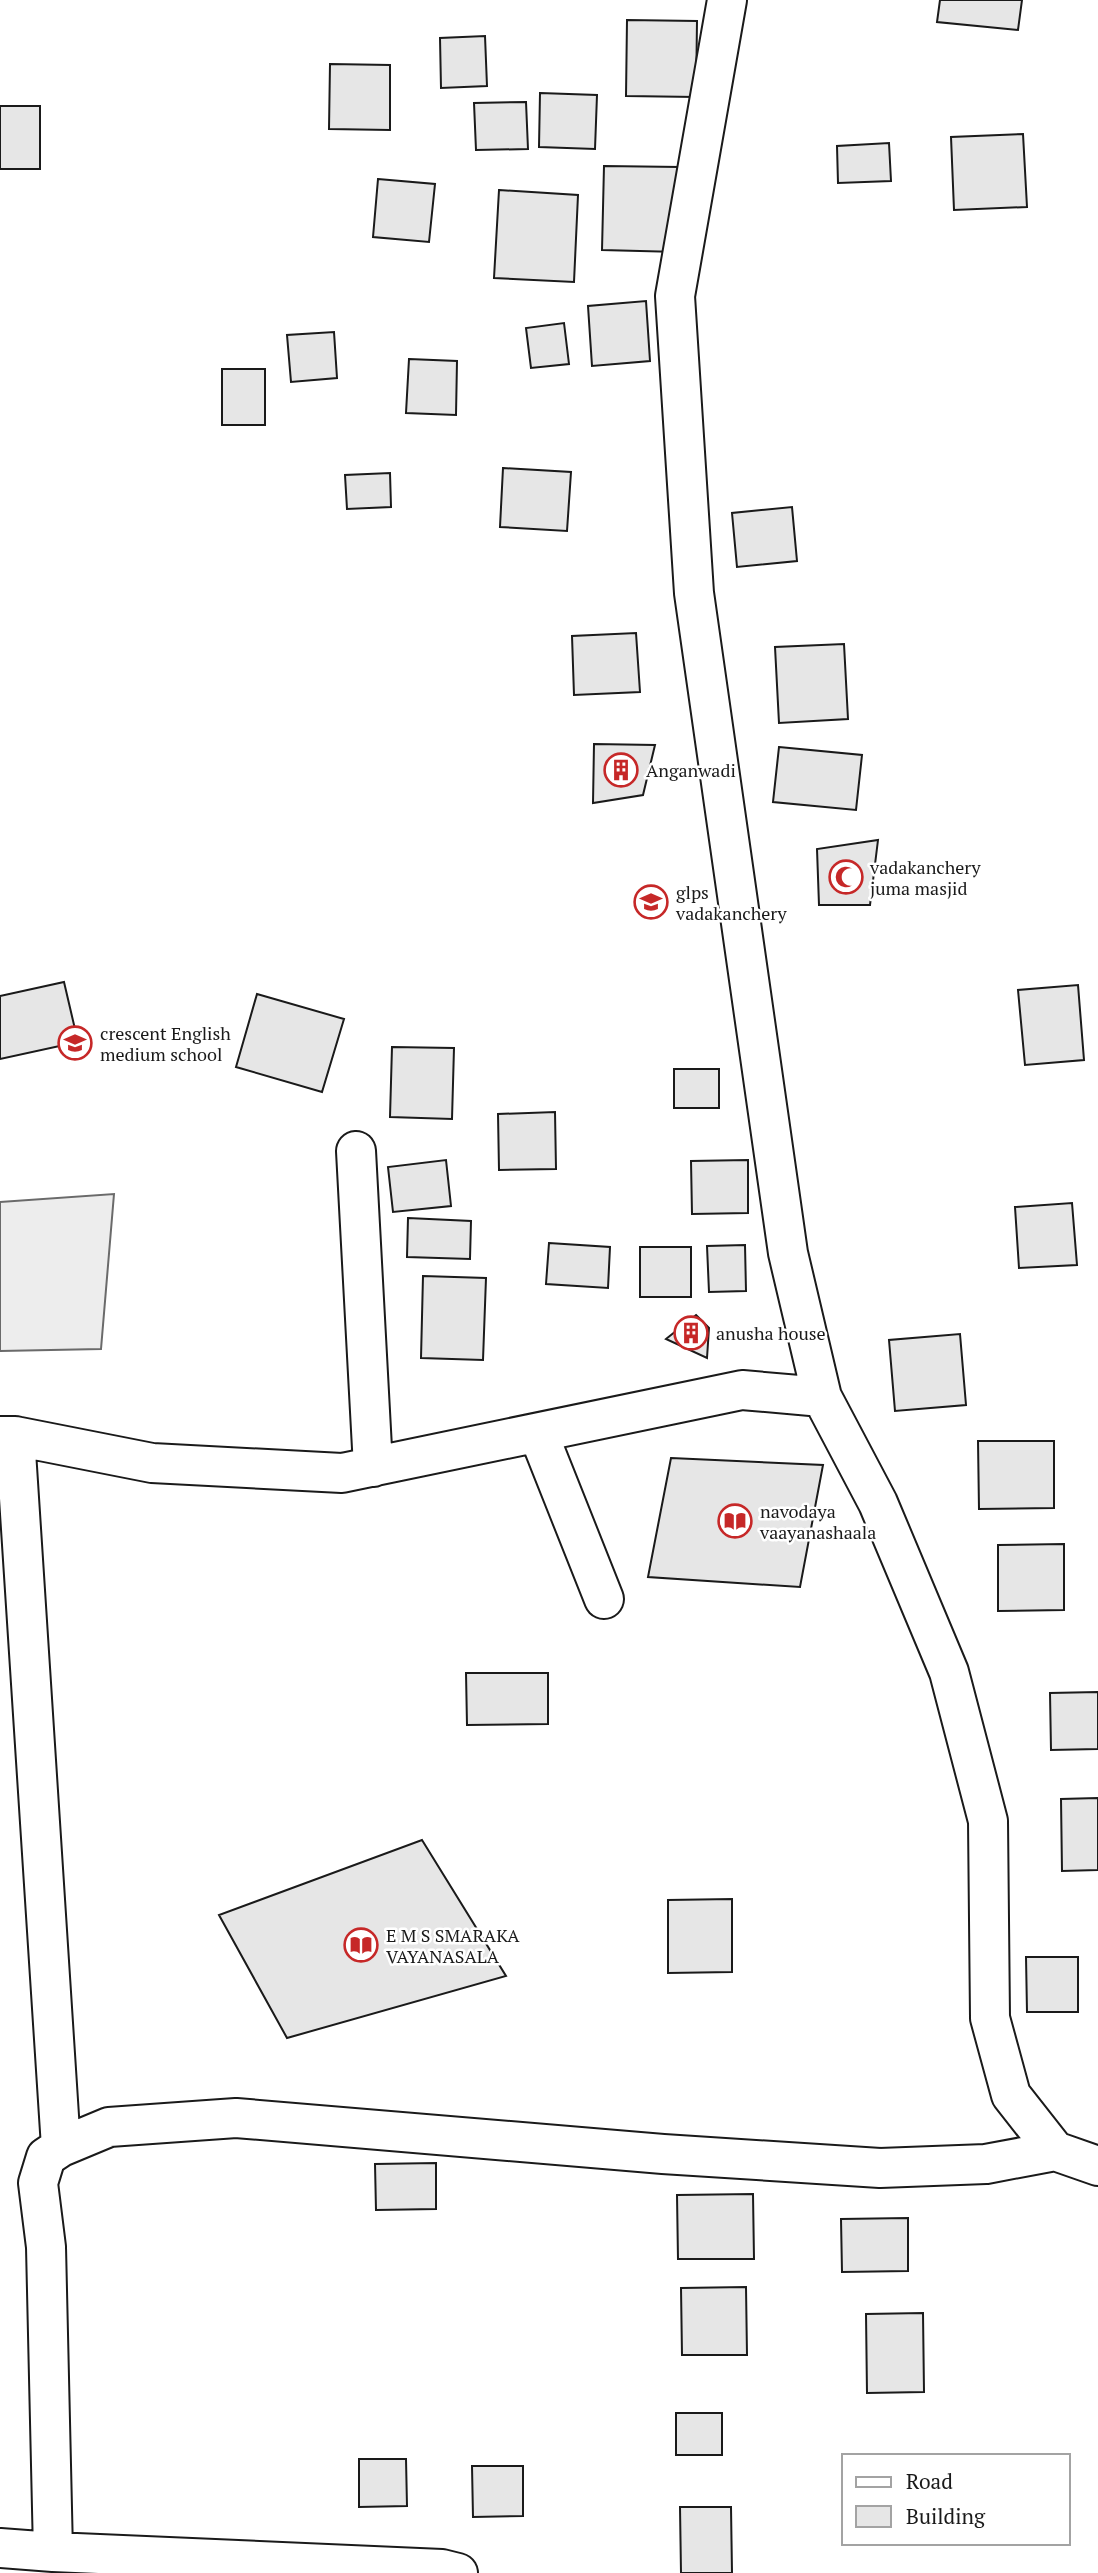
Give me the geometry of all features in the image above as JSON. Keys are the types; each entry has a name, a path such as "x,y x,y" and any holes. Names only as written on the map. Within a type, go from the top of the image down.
{"street":[{"path":"727,0 675,296 694,593 788,1253 822,1396 878,1503 948,1672 988,1821 990,2018 1011,2095 1055,2151"},
{"path":"356,1152 373,1467"},
{"path":"61,2147 7,1436 152,1463 342,1473 741,1390 822,1396"},
{"path":"538,1433 604,1599"},
{"path":"53,2552 46,2247 38,2183 46,2157 61,2147 109,2127 236,2118 663,2154 880,2168 986,2165 1055,2151 1098,2166"},
{"path":"0,2548 442,2569 458,2573"}],"shaded area":[{"path":"114,1194 101,1349 0,1351 0,1202"}],"building":[{"path":"940,0 1022,0 1018,30 937,22"},
{"path":"627,20 697,21 696,97 626,96"},
{"path":"485,36 487,86 441,88 440,38"},
{"path":"330,64 390,65 390,130 329,129"},
{"path":"540,93 597,95 595,149 539,147"},
{"path":"526,102 528,149 476,150 474,103"},
{"path":"0,106 40,106 40,169 0,169"},
{"path":"1023,134 1027,207 954,210 951,137"},
{"path":"889,143 891,181 838,183 837,146"},
{"path":"604,166 680,167 678,252 602,250"},
{"path":"378,179 435,184 429,242 373,237"},
{"path":"499,190 578,195 574,282 494,278"},
{"path":"646,301 650,361 592,366 588,306"},
{"path":"564,323 569,364 531,368 526,328"},
{"path":"334,332 337,378 291,382 287,335"},
{"path":"409,359 457,361 456,415 406,413"},
{"path":"222,369 265,369 265,425 222,425"},
{"path":"503,468 571,472 567,531 500,527"},
{"path":"390,473 391,507 347,509 345,475"},
{"path":"792,507 797,561 737,567 732,513"},
{"path":"636,633 640,692 574,695 572,636"},
{"path":"844,644 848,719 779,723 775,647"},
{"name":"Anganwadi","path":"594,744 655,745 643,795 593,803"},
{"path":"779,747 862,755 856,810 773,802"},
{"name":"vadakanchery juma masjid","path":"878,840 870,905 819,905 817,849"},
{"path":"64,982 78,1042 0,1059 0,996"},
{"path":"1078,985 1084,1060 1025,1065 1018,990"},
{"path":"257,994 344,1019 322,1092 236,1067"},
{"path":"392,1047 454,1048 452,1119 390,1117"},
{"path":"674,1069 719,1069 719,1108 674,1108"},
{"path":"555,1112 556,1169 499,1170 498,1114"},
{"path":"446,1160 451,1206 393,1212 388,1167"},
{"path":"748,1160 748,1213 692,1214 691,1161"},
{"path":"1072,1203 1077,1265 1019,1268 1015,1207"},
{"path":"408,1218 471,1221 470,1259 407,1257"},
{"path":"549,1243 610,1247 608,1288 546,1284"},
{"path":"745,1245 746,1291 709,1292 707,1246"},
{"path":"640,1247 691,1247 691,1297 640,1297"},
{"path":"423,1276 486,1278 483,1360 421,1358"},
{"name":"anusha house","path":"696,1315 709,1328 707,1358 666,1339"},
{"path":"960,1334 966,1405 895,1411 889,1340"},
{"path":"978,1441 1054,1441 1054,1508 979,1509"},
{"name":"navodaya vaayanashaala","path":"671,1458 823,1465 800,1587 648,1577"},
{"path":"1064,1544 1064,1610 998,1611 998,1545"},
{"path":"466,1673 548,1673 548,1724 467,1725"},
{"path":"1098,1692 1098,1749 1051,1750 1050,1693"},
{"path":"1098,1798 1098,1870 1062,1871 1061,1799"},
{"name":"E M S SMARAKA VAYANASALA","path":"422,1840 506,1976 287,2038 219,1915"},
{"path":"732,1899 732,1972 668,1973 668,1900"},
{"path":"1026,1957 1078,1957 1078,2012 1027,2012"},
{"path":"436,2163 436,2209 376,2210 375,2164"},
{"path":"753,2194 754,2259 678,2259 677,2195"},
{"path":"908,2218 908,2271 842,2272 841,2219"},
{"path":"746,2287 747,2355 682,2355 681,2288"},
{"path":"923,2313 924,2392 867,2393 866,2314"},
{"path":"676,2413 722,2413 722,2455 676,2455"},
{"path":"359,2459 406,2459 407,2506 359,2507"},
{"path":"472,2466 523,2466 523,2516 473,2517"},
{"path":"680,2507 731,2507 732,2573 681,2573"}],"place":[{"name":"Anganwadi","path":"621,770"},
{"name":"vadakanchery juma masjid","path":"846,877"},
{"name":"glps vadakanchery","path":"651,902"},
{"name":"crescent English medium school","path":"75,1043"},
{"name":"anusha house","path":"691,1333"},
{"name":"navodaya vaayanashaala","path":"735,1521"},
{"name":"E M S SMARAKA VAYANASALA","path":"361,1945"}]}
